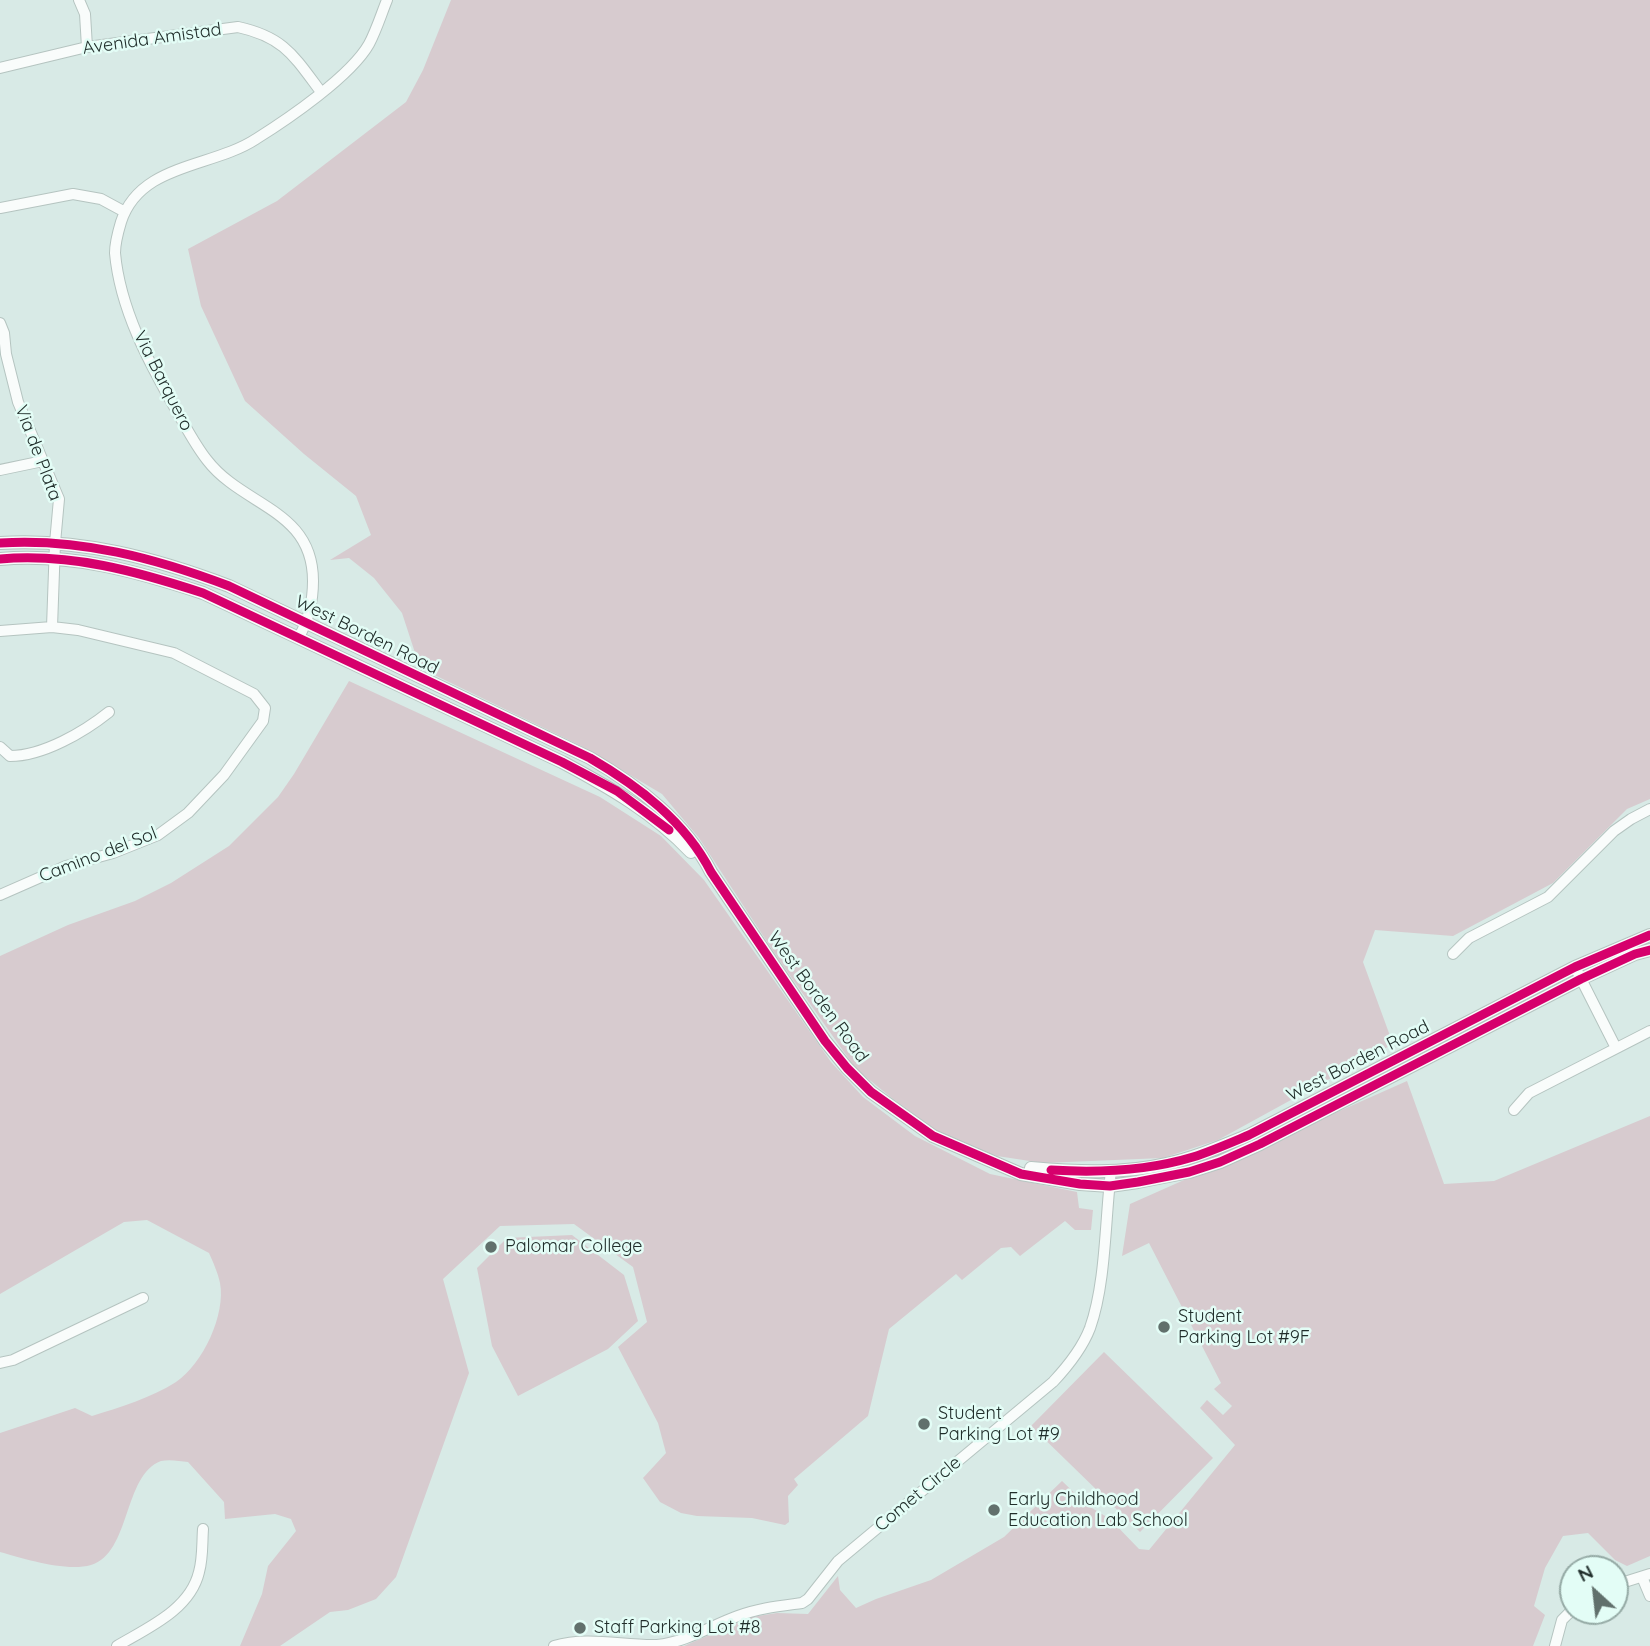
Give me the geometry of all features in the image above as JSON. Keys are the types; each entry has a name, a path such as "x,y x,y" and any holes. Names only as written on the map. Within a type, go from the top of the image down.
{"main road":[{"name":"West Borden Road","path":"0,543 55,543 120,552 177,566 229,586 590,758 620,775 676,823 701,853 711,872 825,1041 871,1092 933,1136 1021,1174 1110,1186 1189,1172 1230,1158 1650,935"},
{"name":"West Borden Road","path":"0,559 54,558 89,562 146,574 203,593 562,762 617,791 671,831 711,872"},
{"name":"West Borden Road","path":"1009,1167 1111,1171 1176,1162 1249,1135 1578,973 1650,950"}],"street":[{"path":"79,0 85,14 87,47"},
{"name":"Via Barquero","path":"299,637 307,623 312,598 312,562 303,538 289,522 224,478 208,462 141,345 119,275 115,251 125,212 136,197 170,172 221,156 254,141 321,92 353,65 369,45 387,0"},
{"name":"Avenida Amistad","path":"0,68 87,47 238,27 260,32 276,40 294,55 321,92"},
{"path":"0,208 73,194 101,199 125,212"},
{"name":"Via de Plata","path":"0,323 5,333 3,354 18,402 59,499 52,627"},
{"path":"0,470 43,461"},
{"path":"0,631 52,627"},
{"name":"Camino del Sol","path":"0,895 66,866 113,853 158,835 188,813 224,775 263,721 265,708 254,694 174,653 110,636 52,627"},
{"path":"0,747 10,756 25,756 86,730 109,712"},
{"path":"1453,954 1469,938 1548,897 1614,831 1650,809"},
{"path":"1578,973 1616,1048"},
{"path":"1514,1110 1529,1093 1650,1031"},
{"name":"Comet Circle","path":"554,1646 583,1641 654,1646 688,1639 735,1617 761,1609 802,1603 838,1561 1053,1382 1075,1357 1090,1329 1099,1292 1111,1171"},
{"path":"0,1363 13,1360 143,1298"},
{"path":"117,1646 164,1617 188,1597 200,1571 203,1529"},
{"path":"1629,1580 1646,1575 1650,1597"},
{"path":"1555,1646 1561,1625"}],"shaded area":[{"path":"451,0 1650,0 1650,799 1627,809 1553,883 1453,936 1375,930 1363,962 1393,1044 1218,1140 1163,1158 1043,1163 997,1156 944,1136 856,1069 779,960 699,838 662,794 581,746 420,668 402,613 374,578 349,558 330,560 371,535 356,496 245,401 201,306 188,249 277,201 406,102 423,70"},
{"path":"349,681 600,797 661,836 704,880 831,1062 863,1097 915,1136 990,1174 1077,1192 1079,1208 1093,1210 1091,1230 1075,1230 1065,1221 1020,1256 1011,1247 1001,1248 962,1280 956,1274 889,1329 868,1416 794,1479 798,1485 788,1496 789,1522 785,1525 752,1518 697,1516 681,1513 660,1502 643,1478 666,1453 658,1423 618,1347 647,1322 633,1267 574,1224 500,1226 443,1279 469,1373 396,1577 376,1599 348,1610 330,1612 280,1646 240,1646 262,1594 268,1566 296,1531 291,1519 275,1514 225,1519 224,1502 188,1462 164,1460 149,1469 140,1481 113,1546 104,1558 91,1565 58,1566 0,1552 0,1433 75,1408 92,1416 124,1406 176,1382 186,1374 203,1351 216,1323 221,1295 219,1279 209,1253 147,1220 124,1222 0,1294 0,956 68,925 135,901 171,883 229,846 278,797"},
{"path":"1407,1081 1444,1184 1494,1181 1650,1116 1650,1556 1629,1565 1629,1555 1610,1555 1588,1533 1563,1536 1545,1568 1534,1606 1545,1615 1533,1646 684,1646 751,1617 777,1613 808,1614 838,1576 840,1590 856,1608 931,1580 1004,1537 1062,1481 1087,1505 1110,1519 1139,1549 1149,1550 1235,1445 1200,1408 1207,1400 1223,1415 1232,1406 1214,1389 1221,1383 1149,1243 1122,1256 1130,1204"},
{"path":"572,1235 624,1275 638,1321 608,1349 518,1396 492,1346 477,1268 507,1238"},
{"path":"1104,1352 1213,1458 1140,1532 1031,1426"}],"cycle path":[{"path":"0,543 59,544 117,552 229,586 608,769 659,806 688,837 825,1041 871,1092 933,1136 1021,1174 1110,1186 1189,1172 1220,1162 1581,979 1635,954 1650,950"},
{"path":"0,559 78,561 128,571 203,593 562,762 617,791 669,830"},
{"path":"1051,1170 1105,1171 1141,1168 1176,1162 1214,1150 1249,1135 1575,967 1650,935"}],"place":[{"name":"Palomar College","path":"491,1247"},
{"name":"Student Parking Lot #9F","path":"1164,1327"},
{"name":"Student Parking Lot #9","path":"924,1424"},
{"name":"Early Childhood Education Lab School","path":"994,1510"},
{"name":"Staff Parking Lot #8","path":"580,1628"}]}
